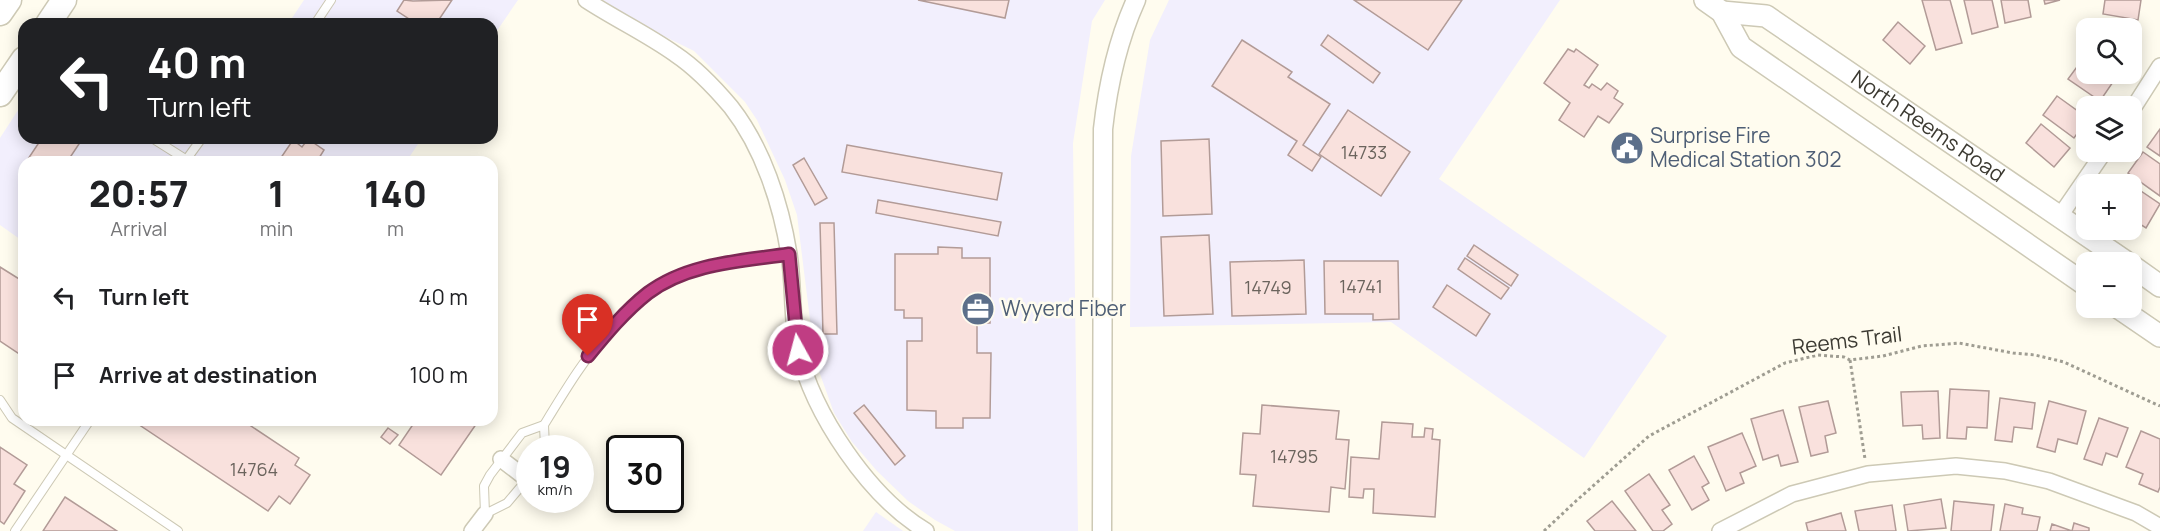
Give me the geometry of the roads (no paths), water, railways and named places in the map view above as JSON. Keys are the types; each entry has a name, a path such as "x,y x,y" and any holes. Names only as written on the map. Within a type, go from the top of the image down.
{"highway":[{"path":"0,14 9,0"},
{"path":"52,18 64,0"},
{"path":"0,94 18,68"}],"main road":[{"name":"North Reems Road","path":"1713,6 1766,16 2112,252"},
{"name":"North Reems Road","path":"1713,6 1741,47 2076,278"},
{"path":"2142,273 2160,286"},
{"path":"2134,318 2160,336"}],"street":[{"path":"586,0 676,54 706,80 732,108 755,145 777,202 789,254 798,350 823,417 867,479 911,522 926,531"},
{"path":"1102,531 1103,129 1108,87 1116,49 1136,0"},
{"path":"2141,96 2160,66"},
{"path":"2060,216 2097,162"},
{"path":"501,459 516,469"},
{"path":"1720,531 1792,494 1868,474 1956,466 2005,471 2049,481 2136,513 2160,527"},
{"path":"472,531 485,514"}],"lane":[{"path":"319,18 331,0"},
{"path":"161,144 180,156"},
{"path":"544,435 544,425 578,368 621,317 649,292 685,274 712,265 789,254"},
{"path":"0,400 12,418 18,422"},
{"path":"516,492 507,503 485,514 484,486 501,459 522,433 544,425"},
{"path":"24,426 178,531"},
{"path":"15,531 86,426"}],"place":[{"name":"Surprise Fire Medical Station 302","path":"1627,148"},
{"name":"Wyyerd Fiber","path":"978,309"}]}
